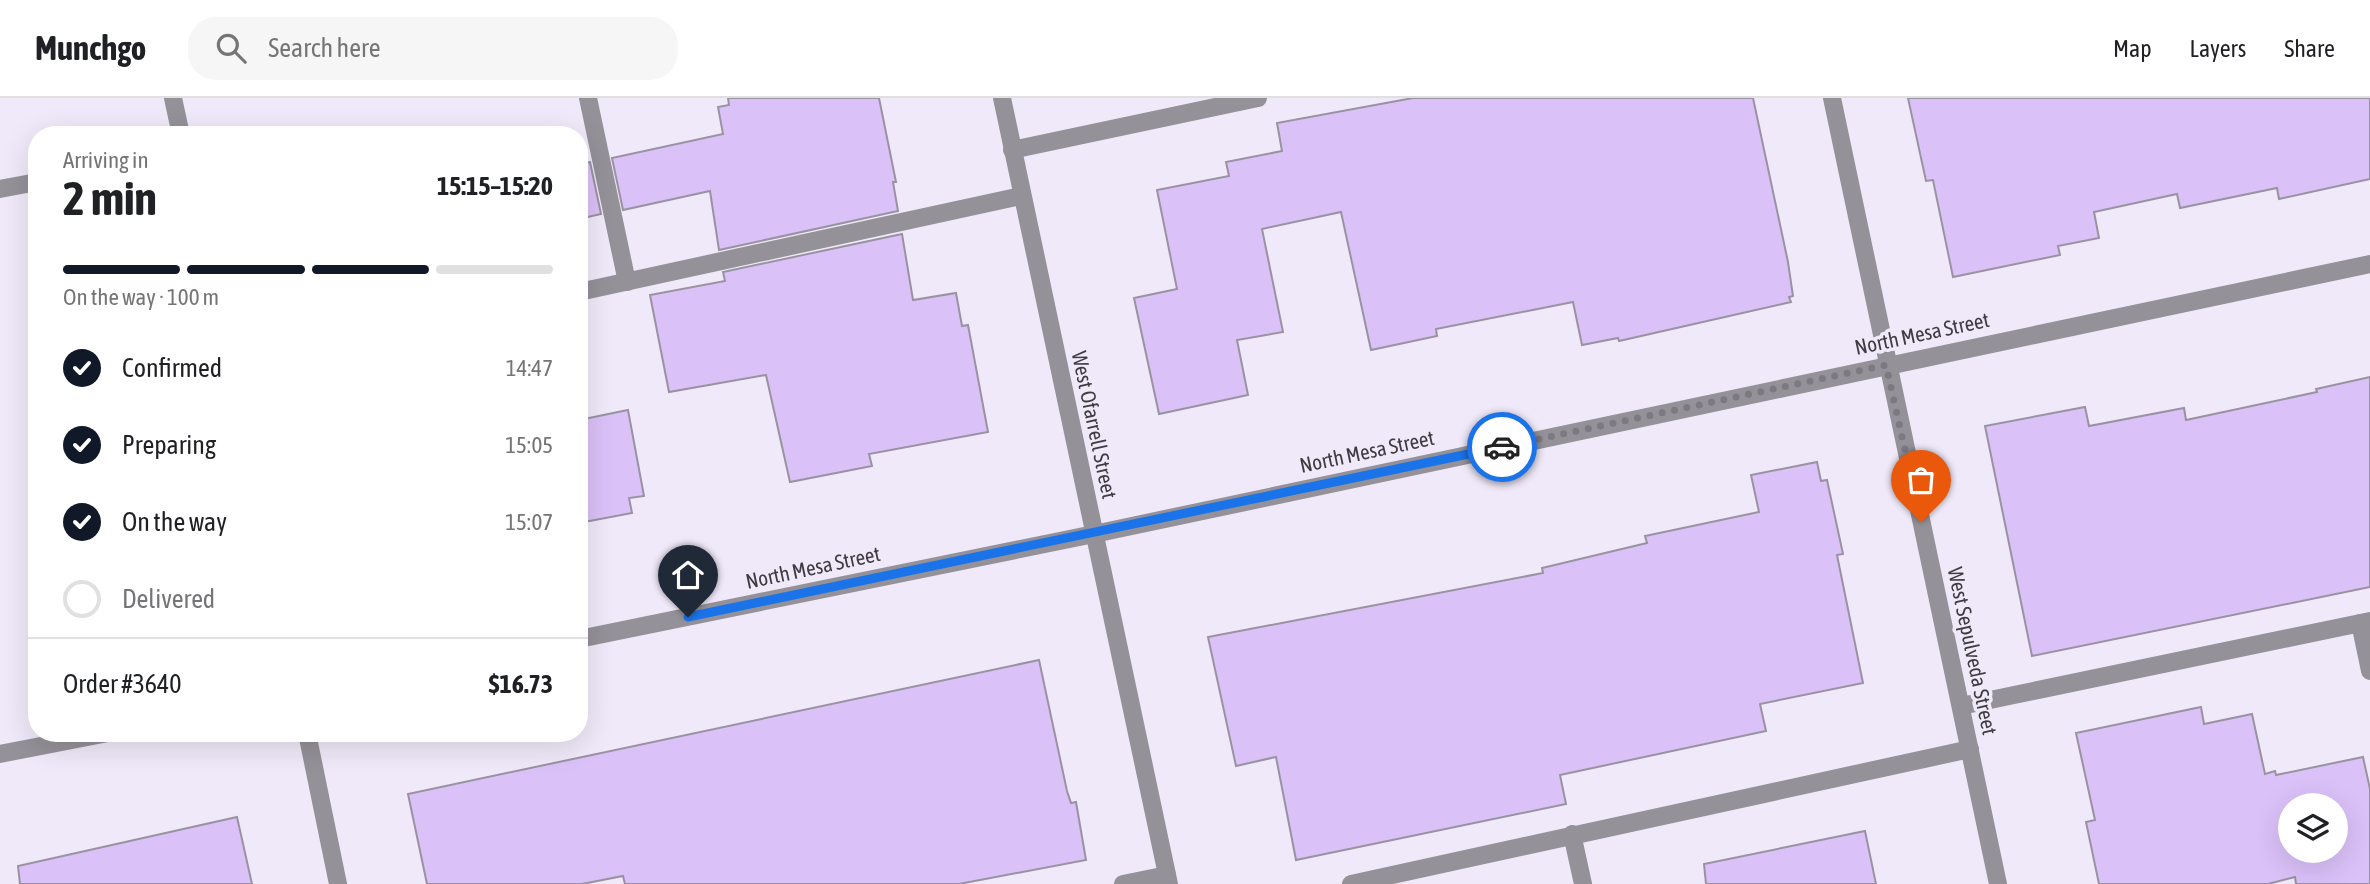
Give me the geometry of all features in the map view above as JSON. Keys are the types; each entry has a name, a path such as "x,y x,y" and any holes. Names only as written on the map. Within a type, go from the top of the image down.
{"street":[{"path":"173,98 179,126"},
{"path":"588,98 627,282"},
{"name":"West Ofarrell Street","path":"1002,98 1168,880"},
{"path":"1012,150 1258,98"},
{"name":"West Sepulveda Street","path":"1832,98 1886,365 1998,884"},
{"path":"0,189 28,184"},
{"path":"588,290 1021,196"},
{"name":"North Mesa Street","path":"588,637 1094,534 2370,264"},
{"path":"1961,706 2365,622 2370,671"},
{"path":"0,754 62,742"},
{"path":"309,742 338,884"},
{"path":"1351,884 1970,749"},
{"path":"1572,834 1583,884"},
{"path":"1123,884 1168,880"}],"building":[{"path":"728,98 879,98 896,182 893,182 898,211 719,250 710,191 623,210 612,158 723,134 718,107 729,105"},
{"path":"1413,98 1753,98 1788,262 1793,296 1789,297 1791,302 1619,341 1618,338 1582,345 1573,302 1436,329 1437,336 1371,350 1341,212 1262,229 1283,332 1237,340 1248,395 1159,414 1134,298 1177,289 1157,190 1229,176 1226,162 1282,151 1277,123"},
{"path":"1908,98 2370,98 2370,179 2279,199 2277,188 2180,208 2177,194 2094,212 2099,238 2058,246 2060,255 1953,277 1933,180 1926,181"},
{"path":"588,163 601,214 588,217"},
{"path":"902,234 913,300 956,293 962,326 968,325 988,432 869,454 872,466 790,482 766,375 669,392 650,295 725,281 723,272"},
{"path":"2370,377 2370,587 2032,656 1985,426 2085,407 2089,426 2184,408 2186,420 2317,392 2316,389"},
{"path":"628,410 644,496 629,498 632,513 588,521 588,418"},
{"path":"1817,462 1821,481 1827,480 1843,554 1837,555 1863,683 1760,704 1766,731 1560,775 1566,804 1296,860 1276,757 1236,766 1208,637 1543,573 1542,568 1647,543 1645,536 1759,512 1751,475"},
{"path":"1039,660 1067,791 1071,803 1076,802 1086,860 959,884 625,884 623,876 582,884 427,884 408,794"},
{"path":"2201,707 2204,724 2252,714 2265,774 2275,771 2276,775 2363,757 2370,789 2370,884 2296,884 2295,877 2268,884 2099,884 2086,822 2095,820 2076,733"},
{"path":"237,817 252,884 20,884 18,866"},
{"path":"1865,831 1876,884 1706,884 1704,864"}],"way so far":[{"path":"1502,447 1886,365 1921,522"}],"route":[{"path":"688,617 1502,447"}]}
